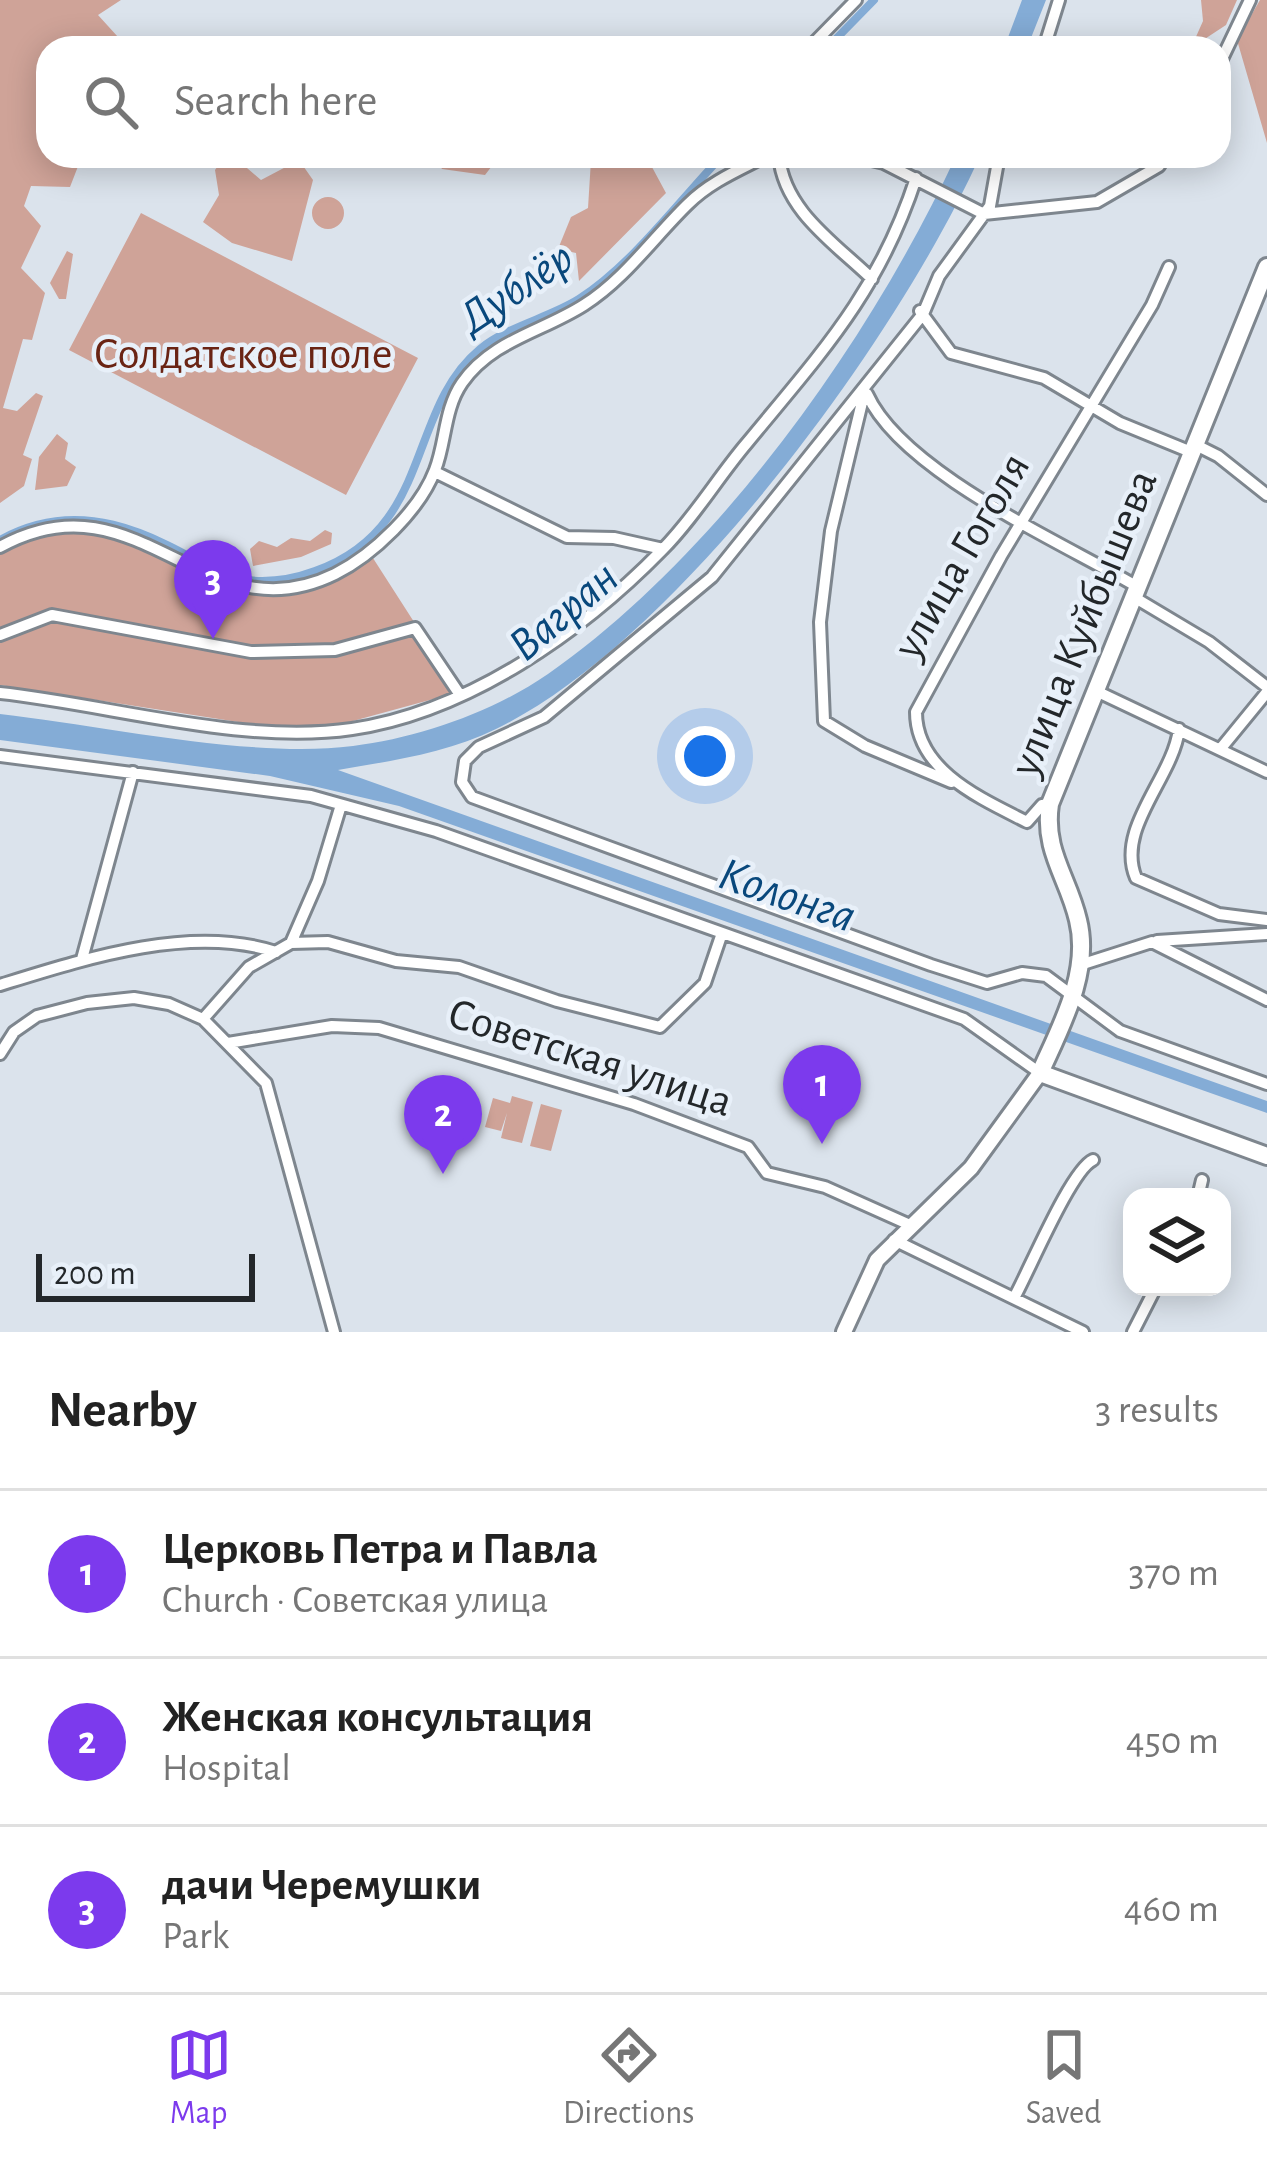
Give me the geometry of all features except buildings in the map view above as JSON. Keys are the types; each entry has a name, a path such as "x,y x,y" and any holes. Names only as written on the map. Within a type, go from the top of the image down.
{"highway":[{"name":"улица Куйбышева","path":"1040,1072 1080,965 1077,916 1047,838 1050,804 1267,267"},
{"path":"1040,1072 1267,1156"}],"main road":[{"path":"844,1332 865,1282 894,1240 971,1168 1040,1072"}],"street":[{"path":"821,36 856,0"},
{"path":"1048,36 1059,0"},
{"path":"1231,40 1250,0"},
{"path":"0,547 51,525 99,525 166,550 218,581 252,591 297,587 340,571 371,550 435,472 455,397 478,365 497,348 583,306 611,285 691,201 746,168"},
{"path":"783,168 788,186 818,232 871,278"},
{"path":"888,168 984,214 1097,202 1156,168"},
{"path":"996,168 984,214 939,276 921,312 865,391 699,589 544,717 479,747 465,761 462,782 472,797 931,965 987,983 1022,973 1046,976 1120,1031 1267,1084"},
{"path":"0,693 293,732 371,724 460,695 571,627 664,549 856,311 898,232 916,178"},
{"name":"улица Гоголя","path":"1050,804 1042,805 1027,822 958,785 923,747 916,712 1169,267"},
{"path":"921,312 932,333 951,352 1044,378 1090,408 1218,456 1267,495"},
{"path":"865,391 891,433 984,501 1023,519 1209,642 1267,689 1222,747"},
{"path":"865,391 831,531 820,622 824,722 865,746 958,785"},
{"path":"435,472 567,537 614,538 664,549"},
{"path":"0,635 52,615 250,652 335,650 415,628 460,695"},
{"path":"1094,690 1267,772"},
{"path":"1179,729 1168,770 1145,808 1129,859 1136,878 1219,914 1267,920"},
{"path":"0,756 311,796 436,831 964,1019 1040,1072"},
{"path":"82,959 133,772"},
{"path":"291,944 318,881 340,805"},
{"path":"203,1019 249,967 291,944 328,942 396,962 459,967 557,1001 660,1027 705,983 722,934"},
{"path":"1080,965 1125,946 1267,934"},
{"path":"0,985 82,959 242,941 276,952"},
{"path":"1152,942 1267,1000"},
{"path":"0,1054 14,1032 37,1016 87,1003 134,998 169,1004 203,1019 266,1083 334,1332"},
{"name":"Советская улица","path":"228,1043 332,1026 379,1028 634,1104 748,1148 767,1173 825,1186 910,1225"},
{"path":"1014,1298 1044,1244 1070,1181 1093,1160"},
{"path":"1200,1188 1202,1180"},
{"path":"894,1240 1082,1332"},
{"path":"1133,1332 1151,1296"}],"green space":[{"path":"0,0 121,0 98,15 117,36 36,36 36,168 77,168 70,187 31,186 24,206 41,226 21,268 45,293 32,340 23,339 3,408 17,411 36,393 43,396 23,455 32,459 24,486 0,503"},
{"path":"1201,0 1237,0 1226,25 1209,36 1196,36 1203,21"},
{"path":"1260,0 1267,0 1267,143 1237,40"},
{"path":"247,168 261,180 284,168 305,168 313,180 292,261 232,243 203,222 219,195 215,170"},
{"path":"441,168 490,168 485,175"},
{"path":"590,168 652,168 666,193 579,281 576,253 558,249 571,217 588,208"},
{"path":"328,197 339,202 344,213 339,224 328,229 317,224 312,213 317,202"},
{"name":"Солдатское поле","path":"141,213 418,358 346,495 69,350"},
{"path":"67,251 73,254 66,299 59,299 50,283"},
{"path":"57,434 68,443 65,459 76,467 67,486 35,490 39,457"},
{"path":"59,530 105,537 245,591 281,592 323,582 371,555 459,692 331,727 277,728 0,685 0,552"},
{"path":"325,530 332,533 331,544 301,557 253,566 250,549 259,541 277,547 291,538 310,541"},
{"path":"512,1096 533,1102 522,1143 501,1138 507,1113 501,1131 485,1127 493,1098 510,1103"},
{"path":"541,1104 562,1110 551,1151 530,1146"}],"water":[{"path":"1022,0 1046,0 1032,36 1008,36"},
{"path":"950,168 974,168 895,310 839,394 708,557 637,628 566,687 496,729 439,750 338,770 1267,1101 1267,1113 399,806 270,776 0,740 0,714 225,745 353,746 455,721 527,688 611,625 729,507 833,370 920,227"}],"waterway":[{"name":"Дублёр","path":"839,36 874,0"},
{"name":"Дублёр","path":"234,578 295,577 353,552 381,527 400,498 440,404 457,374 480,349 599,285 711,168"},
{"name":"Дублёр","path":"0,540 29,527 86,520 140,533 220,574"}],"place":[{"name":"дачи Черемушки","path":"213,639"},
{"name":"Церковь Петра и Павла","path":"822,1144"},
{"name":"Женская консультация","path":"443,1174"}],"water label":[{"name":"Вагран","path":"564,612"},
{"name":"Колонга","path":"787,896"}]}
